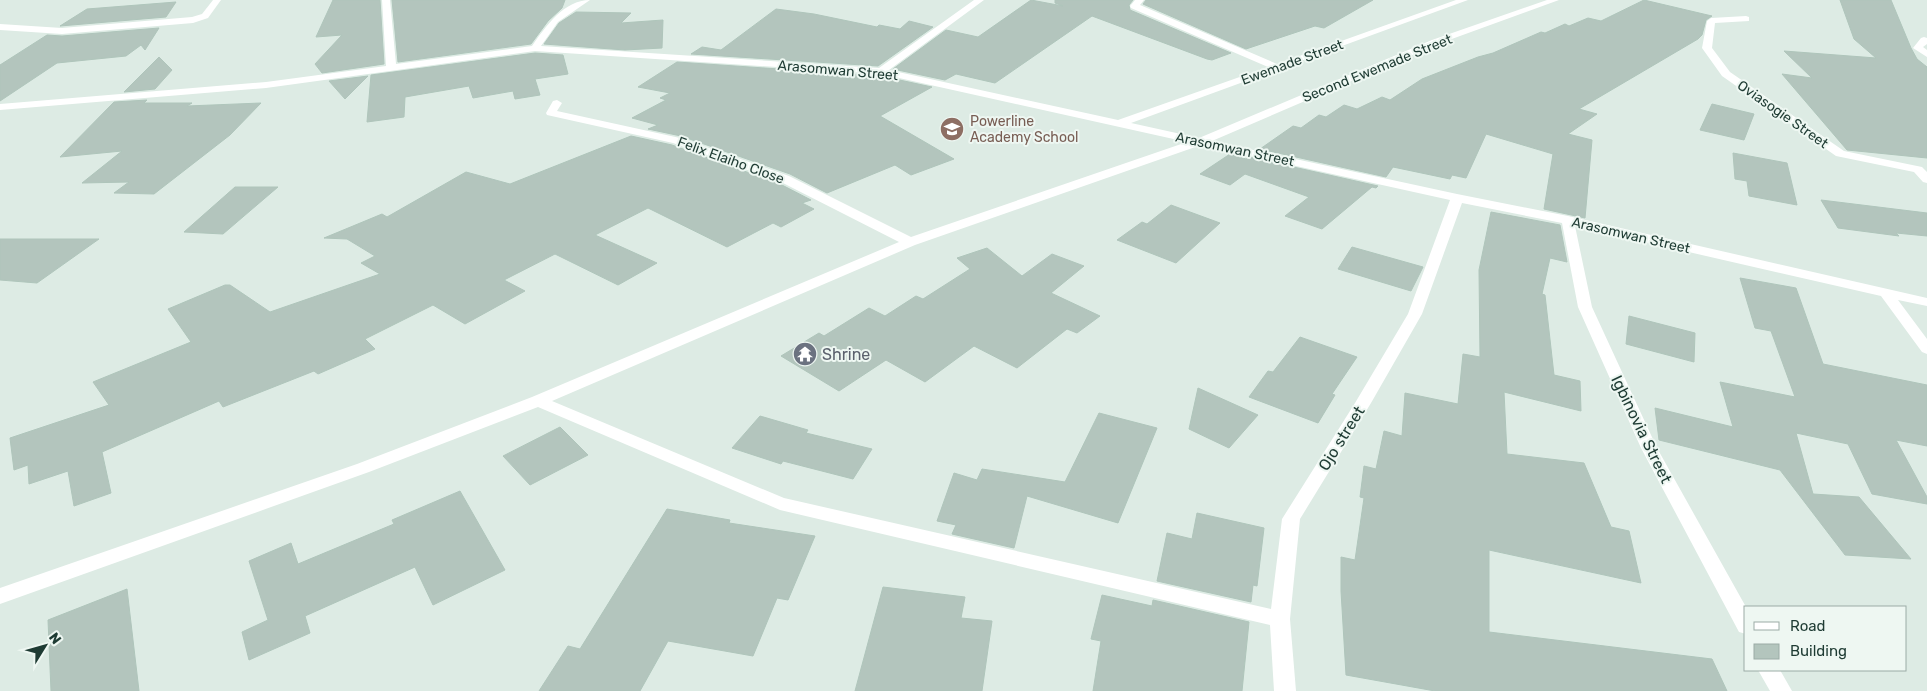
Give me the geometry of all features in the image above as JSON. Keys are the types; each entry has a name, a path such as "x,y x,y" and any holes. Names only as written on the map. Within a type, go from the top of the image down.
{"street":[{"path":"0,27 62,31 192,20 205,16 217,0"},
{"path":"386,0 390,68"},
{"path":"535,48 555,20 586,0"},
{"path":"881,71 980,0"},
{"path":"1140,0 1134,6 1276,67"},
{"name":"Ewemade Street","path":"1120,124 1464,0"},
{"name":"Second Ewemade Street","path":"0,596 354,471 538,401 910,242 1201,141 1435,42 1555,0"},
{"name":"Oviasogie Street","path":"1746,20 1712,21 1708,34 1707,48 1726,74 1840,154 1918,169 1927,180"},
{"path":"1927,41 1924,40 1918,48 1927,54"},
{"name":"Arasomwan Street","path":"0,107 266,85 535,48 881,71 1457,198 1568,220 1927,302"},
{"name":"Felix Elaiho Close","path":"556,103 551,113 676,140 785,179 910,242"},
{"name":"Ojo street","path":"1285,691 1280,619 1291,519 1363,403 1415,314 1457,198"},
{"name":"Igbinovia Street","path":"1568,220 1585,307 1649,448 1744,622"},
{"path":"1886,293 1927,350"},
{"path":"538,401 780,504 1280,619"},
{"path":"1770,671 1781,691"}],"building":[{"path":"333,0 380,0 384,64 322,73 315,64 342,35 316,37"},
{"path":"392,0 565,0 562,8 548,21 531,44 398,62"},
{"path":"1031,0 1063,6 1055,3 1055,0 1133,0 1129,5 1130,10 1231,53 1212,60 1207,59 1092,16 995,83 956,74 945,80 893,69 946,30 978,37"},
{"path":"1146,0 1373,0 1324,28 1315,26 1246,49 1143,4"},
{"path":"1644,0 1712,16 1706,20 1702,35 1698,39 1579,109 1597,114 1568,134 1592,140 1585,218 1544,209 1553,154 1486,134 1466,178 1452,175 1450,179 1393,167 1386,177 1260,149 1293,126 1301,128 1319,115 1326,117 1344,105 1357,109 1382,97 1390,100 1422,79 1493,53 1541,32 1545,33 1565,24 1569,26 1588,18 1601,21"},
{"path":"1840,0 1891,0 1911,48 1917,59 1927,67 1927,158 1847,150 1782,74 1812,78 1784,51 1876,58 1854,39"},
{"path":"176,2 166,17 60,26 87,9"},
{"path":"776,9 814,14 877,27 879,25 900,29 909,21 933,27 878,66 691,54 702,47 721,50"},
{"path":"576,12 631,13 621,23 663,20 662,48 625,50 544,44 559,23"},
{"path":"159,28 145,50 141,45 126,56 57,63 0,101 0,65 47,35 62,36"},
{"path":"535,53 563,55 568,74 535,79 540,95 515,99 513,91 473,98 469,86 405,97 404,117 367,122 371,75"},
{"path":"159,57 172,70 155,89 124,92"},
{"path":"677,62 881,76 932,87 880,116 954,159 911,175 895,165 827,193 790,174 681,136 648,129 658,125 632,118 666,100 660,98 670,93 638,87"},
{"path":"368,76 345,99 329,81"},
{"path":"147,100 144,103 192,103 187,106 261,103 230,135 154,194 114,193 129,182 82,183 122,151 60,157 114,102"},
{"path":"1712,104 1754,114 1744,140 1700,130"},
{"path":"631,136 672,145 780,184 811,200 802,203 814,209 781,227 773,223 727,247 648,208 595,235 657,263 618,285 555,254 504,280 525,291 465,324 433,305 365,339 375,349 318,374 314,371 223,407 219,401 102,452 111,493 74,506 68,471 29,484 28,465 14,470 10,438 109,405 93,382 191,342 168,309 225,285 230,285 270,312 380,274 361,263 375,256 347,239 324,238 382,214 387,217 466,172 510,184"},
{"path":"1733,153 1787,163 1797,205 1749,196 1747,181 1735,179"},
{"path":"1230,154 1246,159 1249,157 1378,186 1376,188 1372,187 1322,229 1285,216 1309,197 1245,174 1230,185 1200,174"},
{"path":"235,187 278,187 223,234 184,232"},
{"path":"1821,200 1927,213 1927,236 1896,233 1899,236 1838,228"},
{"path":"1171,205 1220,223 1176,263 1117,240 1142,222 1147,224"},
{"path":"1491,212 1560,225 1567,262 1550,258 1542,294 1545,295 1554,375 1580,381 1581,411 1504,392 1507,454 1584,463 1611,527 1629,531 1641,583 1489,550 1489,632 1712,659 1727,691 1435,691 1346,675 1341,557 1355,560 1364,498 1360,497 1364,466 1376,469 1384,431 1402,436 1405,393 1458,404 1463,354 1480,357 1479,270"},
{"path":"0,239 99,239 37,283 0,280"},
{"path":"1352,247 1423,267 1411,291 1338,269"},
{"path":"987,248 1022,276 1052,254 1084,266 1051,293 1100,316 1077,333 1067,329 1017,368 974,346 925,382 886,360 839,391 781,356 819,333 824,336 869,308 885,316 916,296 923,299 970,269 957,258"},
{"path":"1740,278 1796,288 1823,364 1927,385 1927,446 1896,440 1927,497 1927,504 1872,494 1848,444 1796,433 1813,494 1859,497 1911,559 1845,555 1780,470 1659,440 1655,408 1733,427 1720,382 1795,397 1771,331 1755,328"},
{"path":"1629,316 1695,333 1694,362 1626,344"},
{"path":"1300,337 1357,357 1332,394 1335,395 1318,423 1249,397 1268,371 1273,372"},
{"path":"1198,388 1258,415 1229,448 1189,429"},
{"path":"1099,413 1157,428 1118,523 1027,496 1014,548 952,534 956,525 937,521 954,473 977,480 982,469 1065,482"},
{"path":"760,416 808,430 806,433 872,449 853,479 783,461 781,464 732,448"},
{"path":"560,427 588,455 530,485 503,456"},
{"path":"460,491 505,570 433,605 415,567 305,616 310,633 249,660 242,632 268,620 249,561 291,543 298,564 394,524 392,520"},
{"path":"667,509 730,520 729,523 815,536 788,600 777,598 753,656 668,641 640,691 539,691 568,646 580,649"},
{"path":"1197,513 1264,528 1257,586 1253,585 1251,602 1157,581 1167,533 1192,539"},
{"path":"883,587 965,597 961,618 992,621 982,691 855,691"},
{"path":"127,589 139,691 51,691 48,620"},
{"path":"1102,595 1152,606 1153,600 1249,622 1242,691 1093,691 1101,641 1091,639"}],"place":[{"name":"Powerline Academy School","path":"952,129"},
{"name":"Shrine","path":"805,354"}]}
